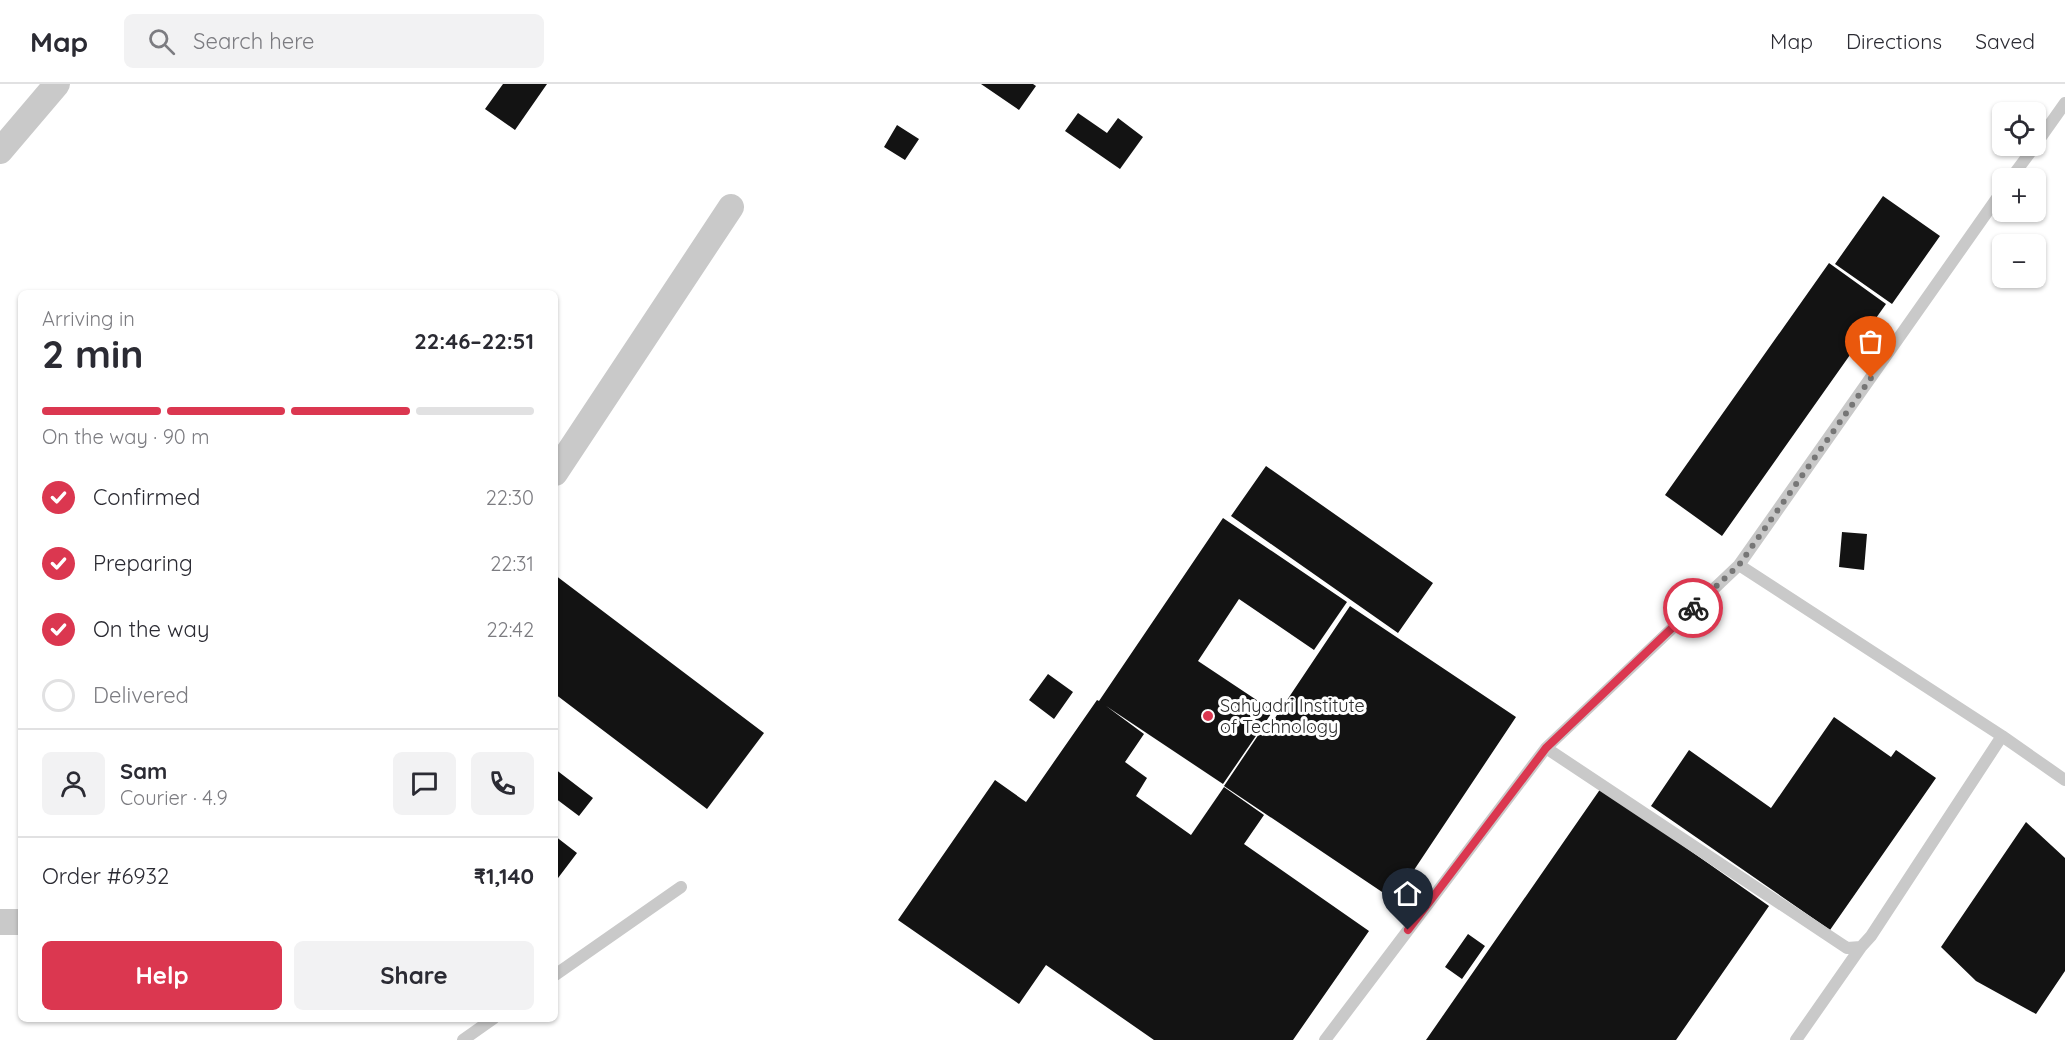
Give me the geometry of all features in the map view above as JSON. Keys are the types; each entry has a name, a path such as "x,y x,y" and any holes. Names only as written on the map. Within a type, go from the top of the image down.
{"street":[{"path":"0,151 57,84"},
{"path":"558,468 731,207"},
{"path":"0,922 18,922"}],"lane":[{"path":"2046,130 2065,103"},
{"path":"1325,1040 1546,748 1739,565 1992,205"},
{"path":"1739,565 2002,736 2065,780"},
{"path":"1796,1040 1871,936 2002,736"},
{"path":"1546,748 1847,948 1861,947"},
{"path":"558,973 681,887"},
{"path":"463,1040 488,1022"}],"building":[{"path":"503,84 547,84 515,130 485,109"},
{"path":"981,84 1033,84 1036,86 1019,110"},
{"path":"1078,113 1107,133 1118,118 1143,137 1120,169 1065,131"},
{"path":"897,125 919,139 905,160 884,147"},
{"path":"1883,196 1940,236 1892,304 1835,264"},
{"path":"1829,263 1886,304 1722,536 1665,495"},
{"path":"1266,466 1433,583 1398,633 1231,516"},
{"path":"1223,518 1347,602 1314,650 1239,599 1198,661 1273,711 1223,784 1106,706 1144,734 1125,762 1147,778 1136,796 1191,835 1224,787 1264,815 1244,844 1369,931 1293,1040 1154,1040 1046,965 1019,1004 898,920 995,780 1026,802 1097,700 1099,701"},
{"path":"1842,532 1867,534 1864,570 1839,567"},
{"path":"558,577 764,733 707,809 558,696"},
{"path":"1350,606 1516,717 1394,900 1224,786 1259,734 1263,736"},
{"path":"1048,674 1073,692 1054,719 1029,700"},
{"path":"1834,717 1891,757 1896,750 1936,778 1830,930 1651,806 1689,750 1771,808"},
{"path":"558,771 593,798 579,816 558,800"},
{"path":"1601,788 1769,906 1676,1040 1426,1040"},
{"path":"2026,822 2065,858 2065,971 2036,1014 1976,981 1941,947"},
{"path":"558,838 577,853 558,878"},
{"path":"1468,934 1485,946 1462,979 1445,967"}],"way so far":[{"path":"1693,608 1739,565 1871,378"}],"place":[{"name":"Sahyadri Institute of Technology","path":"1208,716"}],"route":[{"path":"1408,930 1546,748 1693,608"}]}
